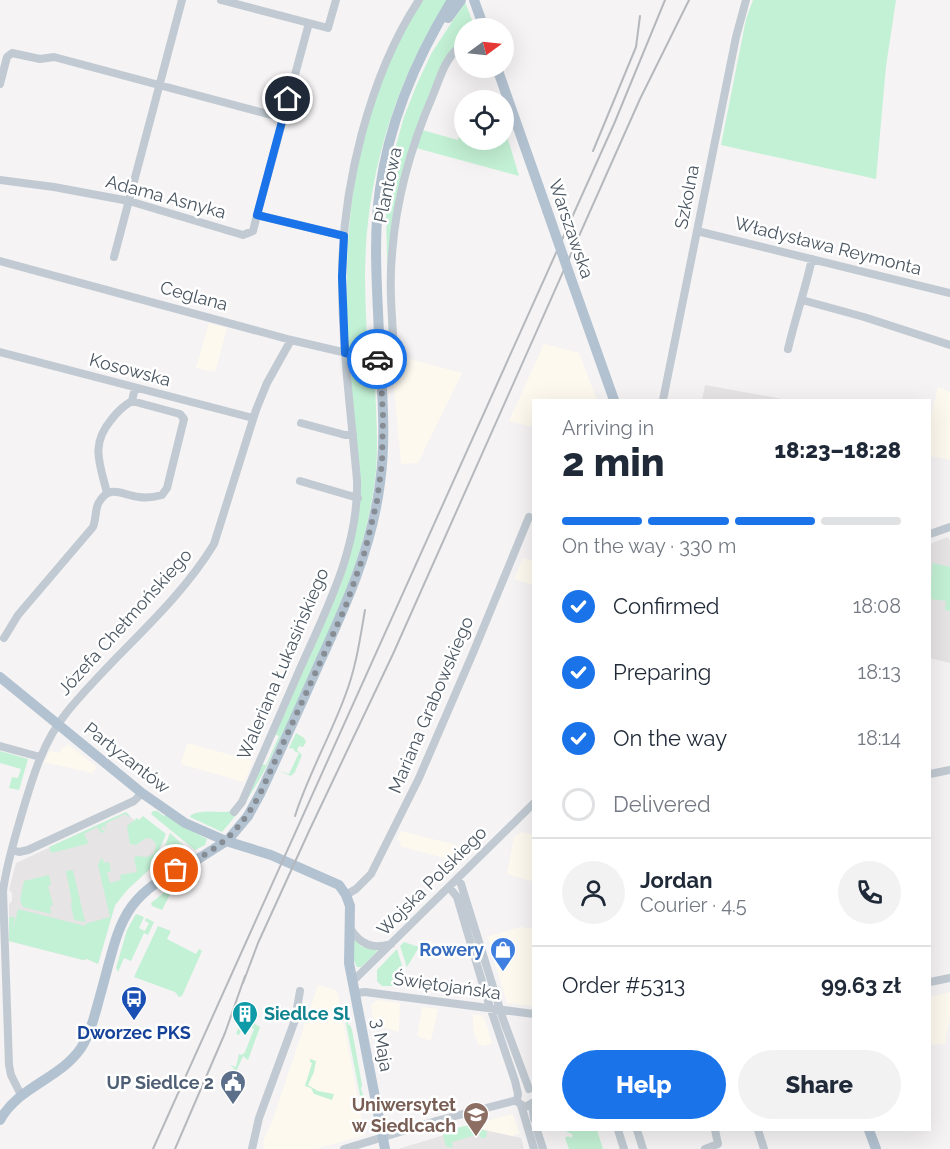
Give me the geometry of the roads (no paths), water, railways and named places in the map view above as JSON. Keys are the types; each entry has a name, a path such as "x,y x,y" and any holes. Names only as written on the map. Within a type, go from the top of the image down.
{"main road":[{"path":"0,1120 21,1095 68,1063 82,1046 93,1023 115,938 123,918 134,902 159,880 228,840 248,816 345,608 365,551 377,501 382,463 383,416 376,247 381,180 400,105 428,44 452,0"},
{"path":"428,44 461,0"},
{"path":"475,3 480,18"},
{"name":"Warszawska","path":"501,78 614,399"},
{"name":"Partyzantów","path":"0,677 142,793 185,823 346,895"},
{"name":"3 Maja","path":"346,895 350,906 348,952 384,1143"},
{"path":"869,1131 876,1149"}],"street":[{"path":"114,257 182,0"},
{"path":"221,0 328,28 336,0"},
{"name":"Waleriana Łukasińskiego","path":"234,812 242,802 336,588 354,521 358,498 345,353 342,277 344,236 353,174 374,92 394,46 419,0"},
{"name":"Szkolna","path":"663,399 736,37 746,0"},
{"path":"309,23 257,215 344,236"},
{"name":"Plantowa","path":"394,349 392,252 406,168 421,122 450,54 454,51"},
{"path":"0,84 7,57 12,53 40,59 54,57 159,87 283,118"},
{"name":"Adama Asnyka","path":"0,180 129,201 243,234 253,231 257,215"},
{"name":"Władysława Reymonta","path":"697,231 950,293"},
{"path":"788,349 812,259"},
{"name":"Ceglana","path":"0,261 291,340 380,359"},
{"path":"802,300 950,345"},
{"name":"Józefa Chełmońskiego","path":"21,1095 4,1055 3,865 12,850 40,757 66,713 204,561 219,532 253,418 267,382 291,340"},
{"name":"Kosowska","path":"0,352 253,418"},
{"path":"132,401 135,388"},
{"path":"4,638 18,615 93,527 96,509 107,493 112,491 139,497 162,495 167,488 184,419 180,414 132,401 122,406 102,431 99,439 98,453 107,493"},
{"path":"301,423 353,435"},
{"path":"300,481 358,498"},
{"name":"Mariana Grabowskiego","path":"346,895 356,889 371,874 414,787 529,517"},
{"path":"931,534 950,526"},
{"path":"0,746 40,757"},
{"path":"931,774 950,770"},
{"path":"12,850 19,852 28,850 134,801 142,793"},
{"name":"Wojska Polskiego","path":"353,981 532,804"},
{"path":"458,879 464,891 480,961 483,997 475,1005"},
{"path":"449,887 457,897 480,961 534,1149"},
{"path":"350,928 361,943 369,946 392,944"},
{"path":"931,982 950,978"},
{"path":"482,981 506,1027 523,1078 531,1091"},
{"path":"252,1149 259,1118 295,1020 300,991"},
{"name":"Świętojańska","path":"356,993 365,992 532,1014"},
{"path":"506,1027 519,1012"},
{"path":"519,1100 523,1090 531,1091"},
{"path":"344,1149 384,1143 519,1100"},
{"path":"519,1100 528,1107 532,1104"},
{"path":"540,1131 543,1149"},
{"path":"618,1131 624,1149"},
{"path":"637,1131 643,1149"},
{"path":"705,1149 718,1144 715,1131"},
{"path":"758,1131 765,1149"}],"railway":[{"path":"153,1149 614,124 665,0"},
{"path":"243,983 258,943 393,654 640,99 689,0"},
{"path":"593,151 636,47 640,16"},
{"path":"295,816 349,685 365,610"},
{"path":"175,1149 225,1033 245,976"}],"place":[{"name":"Rowery","path":"503,973"},
{"name":"Dworzec PKS","path":"134,1022"},
{"name":"Siedlce Sl","path":"245,1037"},
{"name":"UP Siedlce 2","path":"233,1106"},
{"name":"Uniwersytet w Siedlcach","path":"476,1138"}]}
